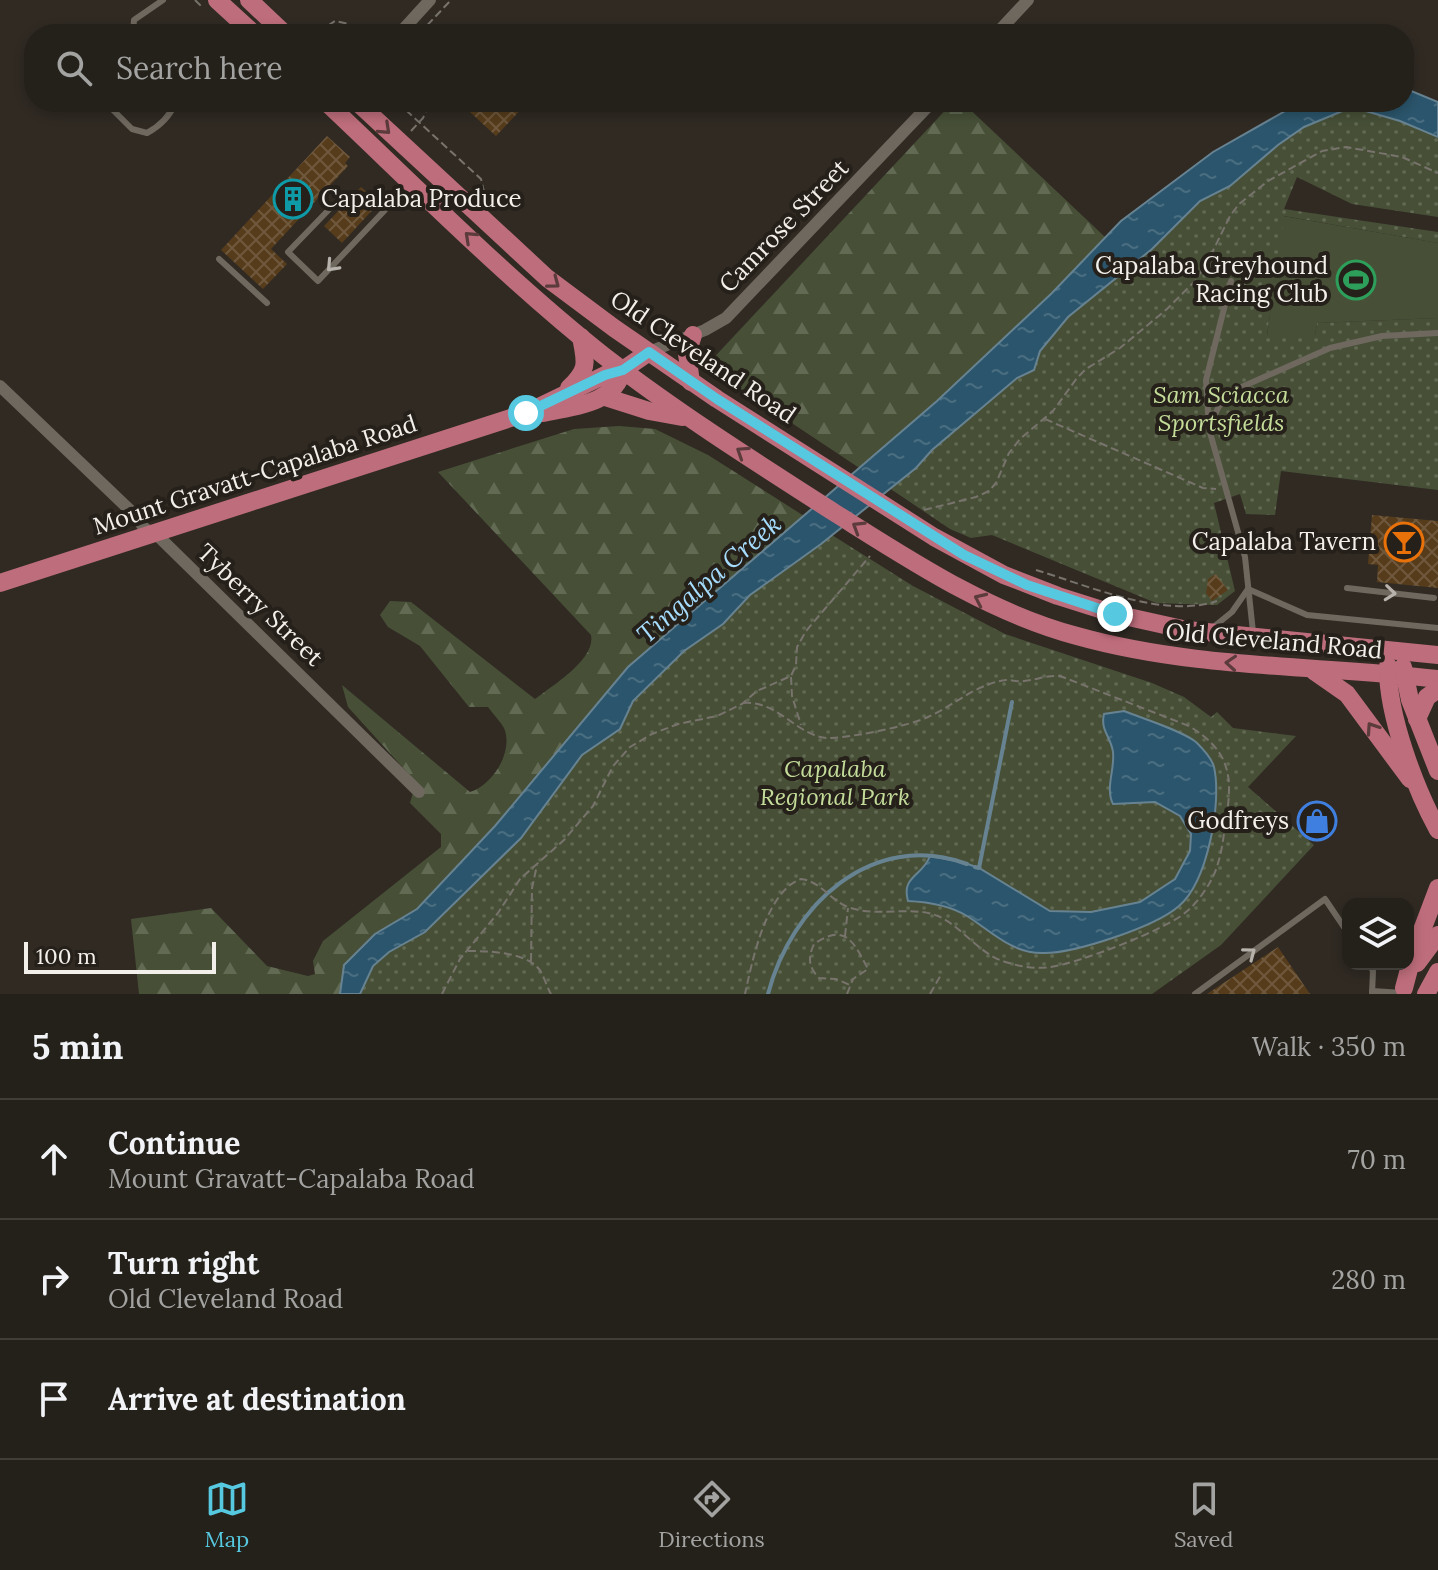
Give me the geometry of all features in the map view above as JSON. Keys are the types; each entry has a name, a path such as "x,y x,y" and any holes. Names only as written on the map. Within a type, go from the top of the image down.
{"main road":[{"path":"217,0 243,24"},
{"path":"249,0 274,24"},
{"name":"Old Cleveland Road","path":"337,112 491,258 623,370 689,418 922,568 1010,613 1108,645 1180,659 1438,679"},
{"name":"Old Cleveland Road","path":"367,112 547,278 691,382 934,537 1004,575 1115,614 1205,634 1438,655"},
{"path":"691,382 687,358 693,335"},
{"path":"558,398 582,376 586,361 581,337"},
{"name":"Mount Gravatt-Capalaba Road","path":"0,583 526,413 605,375 623,370 649,352"},
{"name":"Mount Gravatt-Capalaba Road","path":"526,413 544,413 605,397 620,381 623,370"},
{"path":"605,397 649,411 689,418"},
{"path":"1395,652 1402,744 1419,791 1438,830"},
{"path":"1309,667 1347,694 1419,791"},
{"path":"1396,675 1438,771"},
{"path":"1417,719 1427,697 1438,689"},
{"path":"1403,992 1413,954 1438,888"},
{"path":"1403,992 1422,953 1438,935"},
{"path":"1426,994 1438,972"}],"street":[{"path":"408,24 430,0"},
{"path":"1005,24 1028,0"},
{"name":"Camrose Street","path":"649,352 721,322 923,112"},
{"name":"Tyberry Street","path":"0,386 419,792"}],"lane":[{"path":"133,24 134,20 163,0"},
{"path":"115,112 132,129 147,133 157,128 170,112"},
{"path":"342,196 288,252 318,281 385,210"},
{"path":"219,259 267,303"},
{"path":"1231,281 1206,380 1209,429 1245,557 1254,639"},
{"path":"1209,429 1219,406 1237,389 1317,353 1351,341 1438,333"},
{"path":"1347,588 1434,598"},
{"path":"1205,634 1232,612 1248,589"},
{"name":"Old Cleveland Road","path":"1248,589 1307,615 1438,628"},
{"path":"1195,994 1325,899 1342,924"},
{"path":"1372,970 1372,992 1403,992"}],"path":[{"path":"428,24 451,0"},
{"path":"330,24 335,21 349,24"},
{"path":"408,112 481,179 488,208"},
{"path":"400,143 424,112"},
{"path":"1204,267 1231,281"},
{"path":"1044,419 1203,488 1225,490"},
{"path":"1033,569 1164,606 1198,607 1217,601"},
{"path":"791,676 792,696 802,728"},
{"path":"742,704 766,707 782,714 810,735 829,738 907,725 930,717 995,683 1060,676 1189,726 1205,736 1229,772 1230,789 1217,867 1198,900 1174,921 1121,944 1070,963 1032,968 997,959 938,916 885,914 848,907 813,882 801,879 788,887 777,900 755,948 745,994"},
{"path":"531,963 532,888 537,864"},
{"path":"845,936 848,907"},
{"path":"847,994 853,979 868,969 855,945 845,936 830,935 814,944 809,961 812,971 819,978 836,979 850,985"},
{"path":"467,951 496,950 538,966 551,994"},
{"path":"930,994 942,973"}],"green space":[{"path":"944,112 973,112 1123,254 876,479 706,366"},
{"name":"Sam Sciacca Sportsfields","path":"1322,112 1400,112 1438,118 1438,217 1352,204 1297,177 1284,209 1438,232 1438,243 1284,216 1267,335 1315,336 1317,323 1438,318 1438,490 1281,471 1275,515 1246,514 1240,494 1214,503 1235,591 1217,605 1156,603 992,535 971,538 950,529 876,479 1155,224"},
{"name":"Capalaba Greyhound Racing Club","path":"1283,216 1438,243 1438,318 1317,323 1315,336 1267,336"},
{"path":"619,426 655,429 708,455 804,516 594,707 495,826 417,909 375,934 344,965 340,994 139,994 131,919 211,908 267,966 308,976 315,974 313,961 323,941 441,847 441,834 410,803 416,782 348,707 342,685 470,792 494,775 506,747 502,725 488,707 469,707 420,646 388,627 380,615 390,601 411,602 535,699 562,679 587,653 591,635 438,472 574,429"},
{"name":"Capalaba Regional Park","path":"816,525 913,586 1005,634 1152,683 1184,697 1211,717 1217,712 1233,728 1296,736 1248,787 1314,845 1221,945 1152,994 351,994 359,970 416,926 595,721"}],"water":[{"name":"Tingalpa Creek","path":"1414,92 1438,102 1438,137 1369,112 1414,112"},
{"name":"Tingalpa Creek","path":"1283,112 1340,112 1304,127 1230,186 1200,201 1152,249 1068,317 1040,351 1034,370 1017,378 932,450 916,468 821,544 750,595 723,624 684,651 633,701 620,729 582,755 521,838 425,932 389,952 373,966 360,994 340,994 344,965 375,934 417,909 495,826 628,667 937,401 1052,293 1121,221 1213,152"},
{"path":"1124,711 1191,739 1207,754 1214,767 1216,800 1205,860 1198,879 1179,906 1152,922 1113,938 1073,949 1042,953 1011,945 953,909 908,901 907,886 930,856 979,868 1050,911 1091,912 1140,902 1175,879 1190,851 1191,834 1180,816 1155,802 1113,804 1111,798 1113,752 1103,725 1104,714"}],"building":[{"path":"470,112 519,112 496,136"},
{"name":"Capalaba Produce","path":"327,136 350,157 345,163 348,166 271,249 287,264 263,289 221,250"},
{"path":"361,187 379,203 342,243 324,226"},
{"name":"Capalaba Tavern","path":"1372,515 1438,521 1438,588 1377,582 1378,565 1368,564"},
{"path":"1216,574 1228,590 1212,601 1206,593 1208,579"},
{"name":"Godfreys","path":"1316,800 1337,819 1317,842 1296,823"},
{"path":"1278,947 1310,994 1207,994"}],"waterway":[{"path":"975,867 979,868 1012,702"},
{"path":"768,994 779,962 795,932 816,905 840,883 868,867 899,857 932,856 967,864"}],"place":[{"name":"Capalaba Produce","path":"293,199"},
{"name":"Capalaba Greyhound Racing Club","path":"1356,280"},
{"name":"Capalaba Tavern","path":"1404,542"},
{"name":"Godfreys","path":"1317,821"}],"route":[{"path":"526,413 605,375 623,370 649,352 717,399 964,555 1027,585 1115,614"}]}
